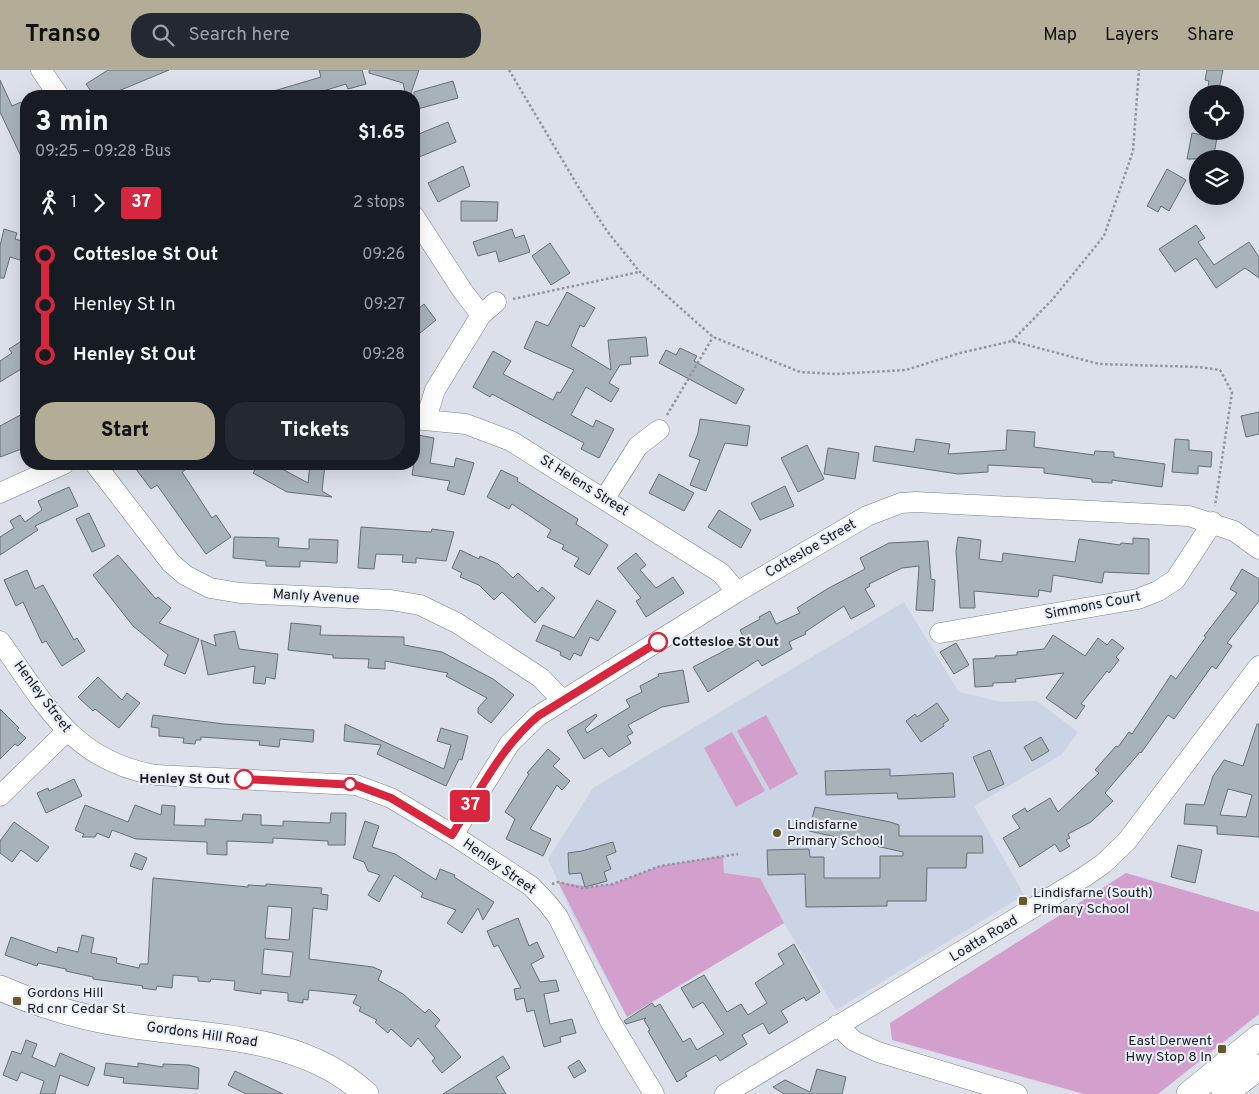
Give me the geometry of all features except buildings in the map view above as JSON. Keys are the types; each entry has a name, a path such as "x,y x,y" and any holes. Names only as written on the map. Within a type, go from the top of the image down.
{"main road":[{"name":"Gordons Hill Road","path":"0,988 50,1008 93,1019 233,1038 284,1049 334,1070 366,1094"},
{"path":"1189,1094 1259,1037"},
{"path":"1224,1094 1259,1067"}],"street":[{"path":"41,70 55,90"},
{"path":"420,225 462,290 481,315"},
{"path":"420,419 435,390 481,315 496,302"},
{"name":"St Helens Street","path":"420,419 466,424 497,434 605,498 721,573 737,592"},
{"path":"605,498 638,446 659,430"},
{"path":"0,493 51,470"},
{"name":"Manly Avenue","path":"100,470 171,563 198,582 232,592 391,600 420,606 458,624 540,678 563,701"},
{"name":"Cottesloe Street","path":"452,835 510,743 538,716 737,592 867,516 901,503 1189,516 1213,522 1234,531 1259,549"},
{"name":"Simmons Court","path":"940,633 1131,600 1152,594 1175,580 1213,522"},
{"name":"Henley Street","path":"0,641 66,732 93,752 140,772 356,785 391,798 531,886 558,917 610,1021 654,1094"},
{"name":"Loatta Road","path":"725,1094 837,1025 986,938 1103,864 1127,841 1259,666"},
{"path":"0,796 66,732"},
{"path":"837,1025 854,1041 878,1052 1017,1094"}],"path":[{"path":"509,70 582,193 607,231 640,272 713,337 800,372 836,374 906,370 960,353 1012,341 1098,364 1199,366 1220,370 1232,392 1213,522"},
{"path":"1012,341 1052,300 1104,236 1133,151 1139,70"},
{"path":"496,302 640,272"},
{"path":"659,430 713,337"},
{"path":"540,895 553,882 590,887 613,884 660,866 738,854"}],"shaded area":[{"name":"Lindisfarne Primary School","path":"904,602 959,692 1002,702 1037,701 1078,732 1061,755 974,806 1024,895 836,1010 784,923 627,1017 573,916 548,859 593,788"},
{"path":"766,715 798,774 770,790 737,731"},
{"path":"732,732 765,791 736,807 704,748"},
{"path":"723,856 724,873 760,878 784,923 627,1017 558,882 590,887 613,884 660,866"},
{"path":"1126,873 1259,912 1259,1014 1158,1094 1084,1094 892,1040 890,1023"}],"bus line":[{"name":"37","path":"244,779 335,783 356,785 375,790 452,835 510,743 524,728 538,716 658,642"}],"place":[{"name":"Cottesloe St Out","path":"658,642"},
{"name":"Henley St Out","path":"244,779"},
{"name":"Lindisfarne Primary School","path":"777,833"},
{"name":"Lindisfarne (South) Primary School","path":"1023,901"},
{"name":"Gordons Hill Rd cnr Cedar St","path":"17,1001"},
{"name":"East Derwent Hwy Stop 8 In","path":"1222,1049"}]}
